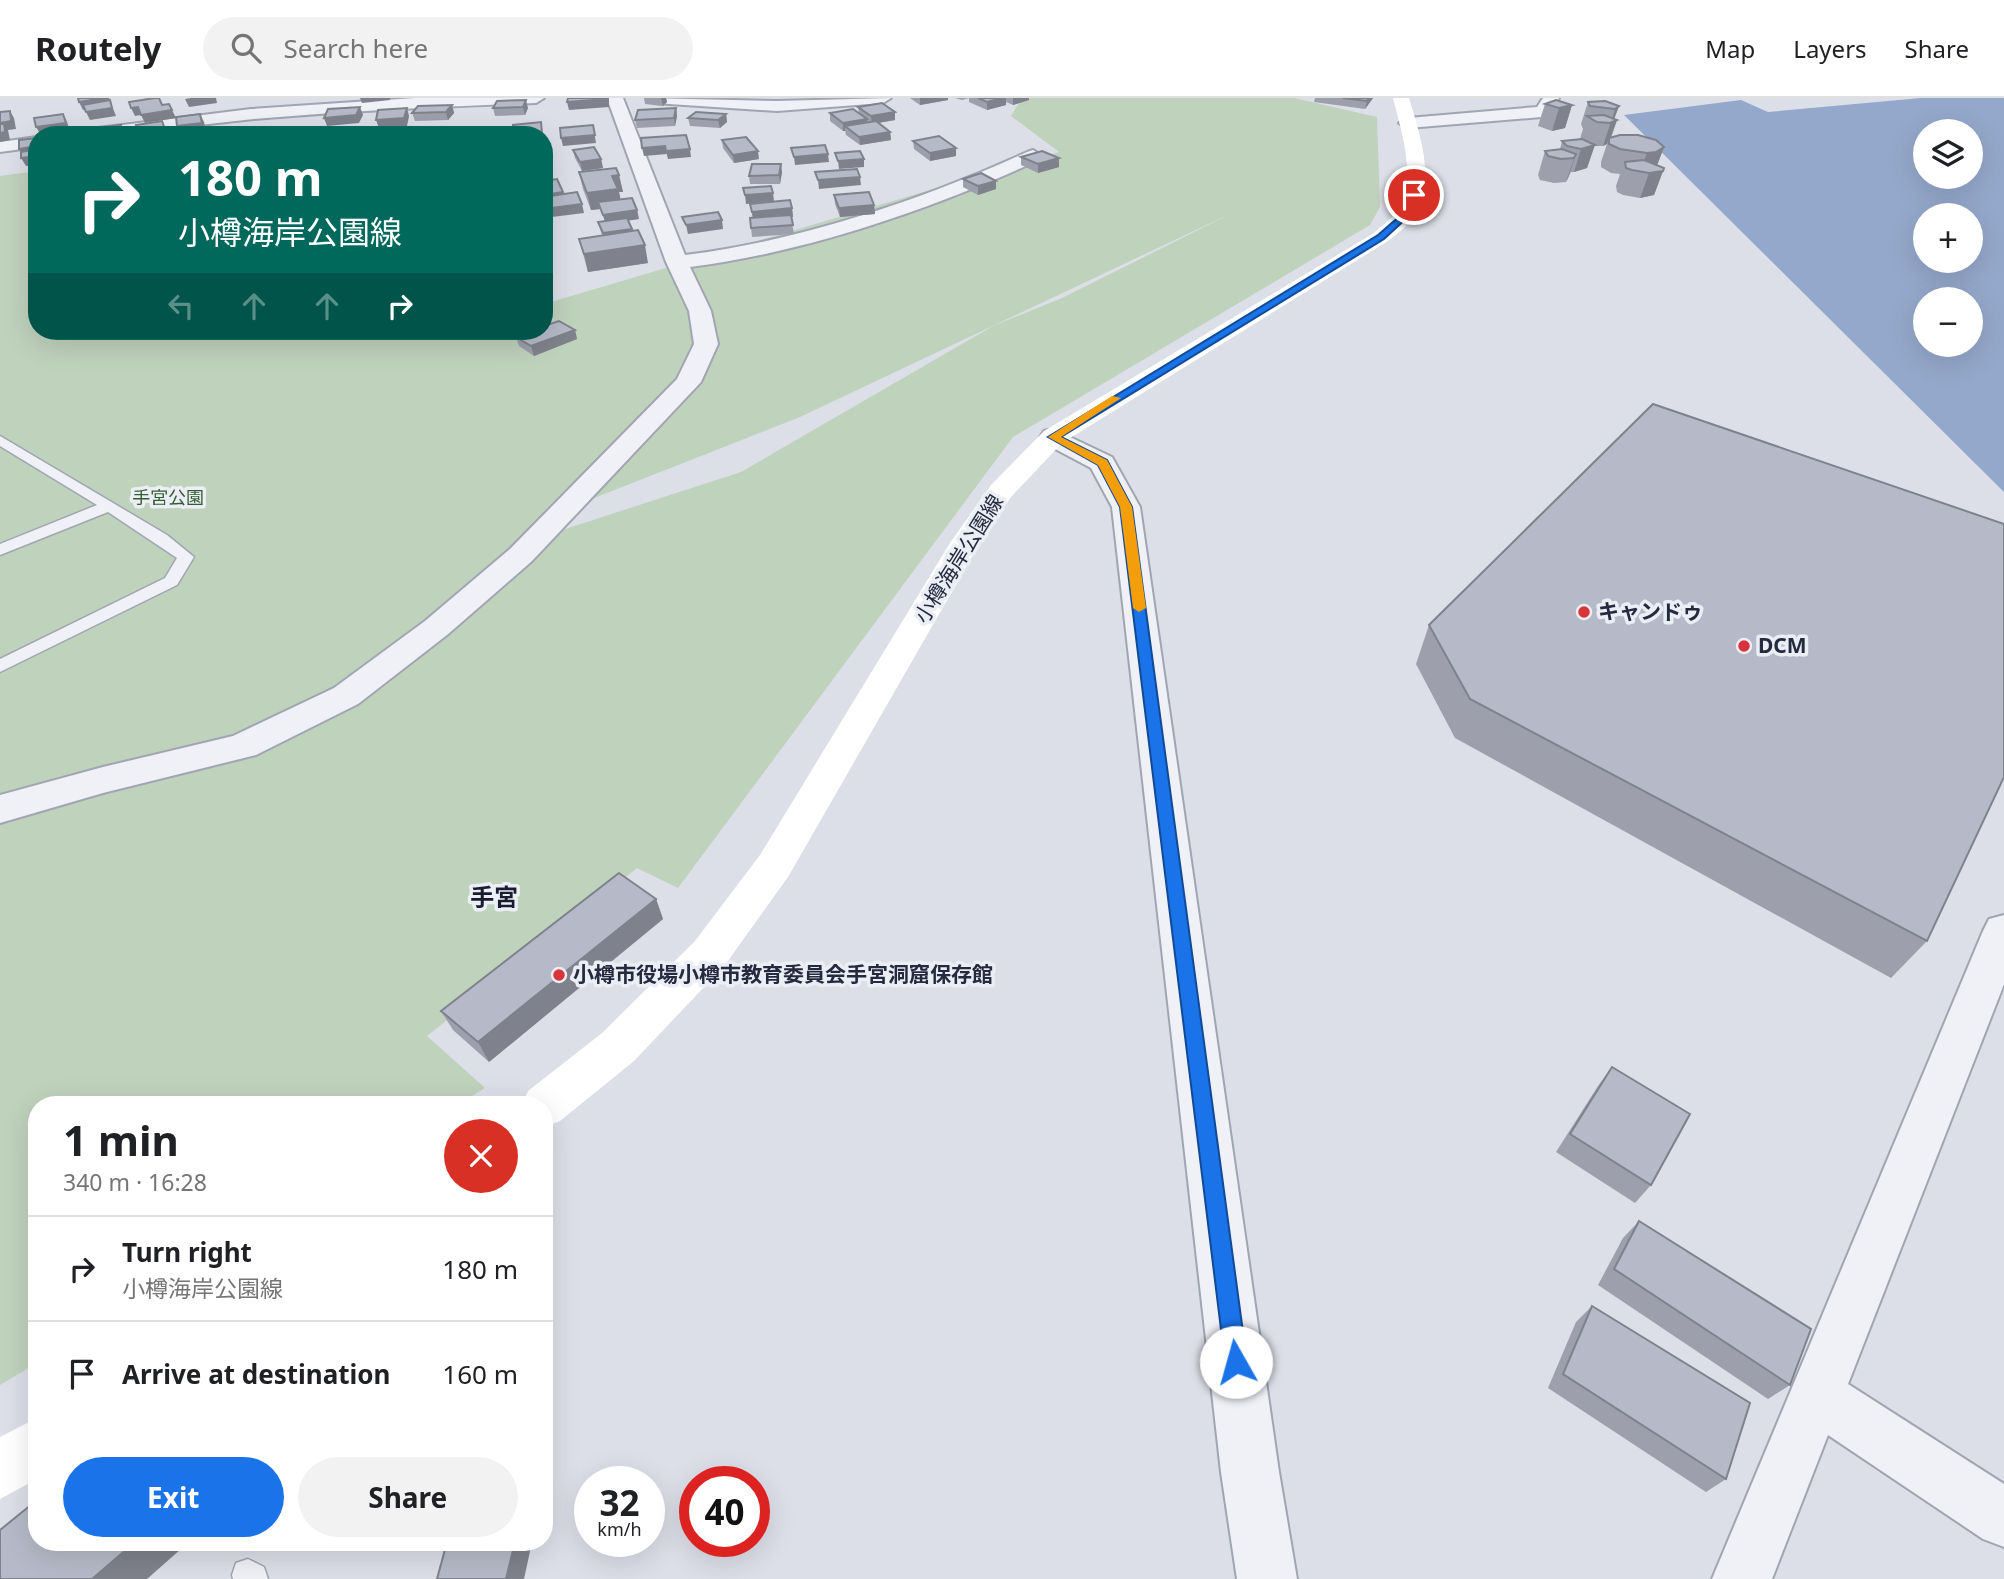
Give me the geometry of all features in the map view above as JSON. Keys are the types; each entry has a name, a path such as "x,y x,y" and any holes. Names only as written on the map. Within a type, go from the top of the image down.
{"main road":[{"name":"小樽海岸公園線","path":"553,1099 618,1047 710,953 774,866 965,543 1001,491 1053,437 1381,237 1405,216 1414,195 1416,173 1404,111"},
{"path":"0,1470 28,1452"}],"street":[{"path":"247,114 287,101 318,98"},
{"path":"141,126 247,114 536,98"},
{"path":"0,809 103,780 243,746 346,696 436,628 521,555 688,382 706,344 699,311 677,262 615,98"},
{"path":"654,98 777,106 883,98"},
{"path":"1404,111 1532,114 1542,112 1552,98"},
{"path":"0,147 28,143"},
{"path":"677,262 755,251 831,230 990,175 1032,156"},
{"path":"1053,437 1102,463 1126,507 1250,1472 1267,1579"},
{"path":"1742,1579 2004,931"},
{"path":"1816,1395 2004,1518"}],"lane":[{"path":"0,440 186,556 171,581 0,666"},
{"path":"0,550 108,506"}],"green space":[{"name":"手宮公園","path":"1022,98 1294,98 1377,117 1380,207 1370,225 1013,437 678,888 637,868 427,1036 485,1088 472,1096 28,1096 28,1368 0,1385 0,176 28,172 28,340 553,340 553,301 1059,152 1011,116","holes":["1234,212 1062,298 993,326 741,472 516,545 556,513 800,417"]}],"water":[{"path":"1921,98 2004,98 2004,492 1624,115 1741,100 1768,112"}],"building":[{"path":"78,98 104,98 79,102"},
{"path":"159,98 162,105 169,104 172,110 141,115 138,107 131,108 129,102"},
{"path":"568,98 607,98 607,99 567,102"},
{"path":"978,98 1002,98 987,102"},
{"path":"1343,98 1369,98 1367,101"},
{"path":"110,100 112,108 86,112 83,105"},
{"path":"526,100 523,107 493,108 497,101"},
{"path":"1556,100 1572,105 1559,108 1545,104"},
{"path":"1605,101 1619,106 1615,109 1590,106 1588,102"},
{"path":"882,103 895,112 871,116 858,107"},
{"path":"452,105 446,112 412,113 418,106"},
{"path":"360,107 356,115 324,118 328,109"},
{"path":"407,108 404,118 376,120 378,110"},
{"path":"676,108 674,118 635,120 638,110"},
{"path":"853,109 867,119 843,123 830,113"},
{"path":"10,111 11,121 0,123 0,112"},
{"path":"696,112 726,114 718,120 688,118"},
{"path":"63,114 66,123 36,126 34,118"},
{"path":"200,114 202,123 177,126 176,117"},
{"path":"1604,115 1617,120 1610,123 1597,122 1587,116"},
{"path":"162,121 164,126 136,126"},
{"path":"876,121 890,132 859,137 845,126"},
{"path":"541,122 541,126 513,126"},
{"path":"0,124 4,124 5,132 0,133"},
{"path":"593,125 595,135 561,138 560,128"},
{"path":"686,135 690,149 666,151 665,146 642,148 641,138"},
{"path":"1638,135 1656,140 1664,147 1647,153 1620,149 1609,144 1609,138"},
{"path":"939,136 956,148 930,153 913,141"},
{"path":"746,137 758,151 733,155 722,140"},
{"path":"28,139 28,148 19,149 19,140"},
{"path":"1582,139 1595,145 1581,149 1567,146 1562,141"},
{"path":"825,145 828,154 794,157 791,148"},
{"path":"594,147 601,159 580,162 573,150"},
{"path":"1562,149 1576,154 1574,158 1548,156 1545,151"},
{"path":"28,151 28,157 21,158 21,152"},
{"path":"860,151 864,159 838,161 835,153"},
{"path":"1042,151 1059,158 1038,164 1021,157"},
{"path":"1644,160 1664,168 1663,171 1649,173 1626,168 1625,162"},
{"path":"752,164 781,164 779,175 749,176"},
{"path":"616,168 619,175 612,176 618,189 587,193 579,172"},
{"path":"857,169 860,177 818,180 815,172"},
{"path":"981,173 996,181 978,186 963,179"},
{"path":"557,179 563,192 553,194 553,180"},
{"path":"771,186 773,193 745,195 743,188"},
{"path":"577,192 582,204 553,208 553,196"},
{"path":"869,192 874,205 839,208 834,195"},
{"path":"632,198 637,210 603,215 598,202"},
{"path":"790,200 792,208 752,212 750,204"},
{"path":"718,212 722,220 686,225 682,217"},
{"path":"791,215 793,225 751,228 750,218"},
{"path":"627,218 632,229 603,233 598,222"},
{"path":"638,230 645,245 584,254 579,239"},
{"path":"559,321 575,330 553,338 553,323"},
{"path":"521,340 548,340 531,346"},
{"path":"1653,404 2004,524 2004,777 1927,941 1470,699 1429,625"},
{"path":"619,873 656,899 478,1042 441,1011"},
{"path":"1612,1067 1690,1114 1651,1185 1570,1134"},
{"path":"1639,1221 1811,1329 1790,1385 1614,1269"},
{"path":"1592,1306 1750,1403 1726,1479 1563,1374"},
{"path":"28,1507 28,1551 125,1551 92,1579 0,1579 0,1530"},
{"path":"445,1551 513,1551 506,1579 437,1579"}],"slow traffic":[{"path":"1116,398 1053,437 1102,463 1126,507 1139,608"}],"place":[{"name":"キャンドゥ","path":"1584,612"},
{"name":"DCM","path":"1744,646"},
{"name":"小樽市役場小樽市教育委員会手宮洞窟保存館","path":"559,975"}],"district":[{"name":"手宮","path":"494,898"}],"route":[{"path":"1236,1362 1126,507 1102,463 1053,437 1381,237 1405,216 1414,195"}]}
